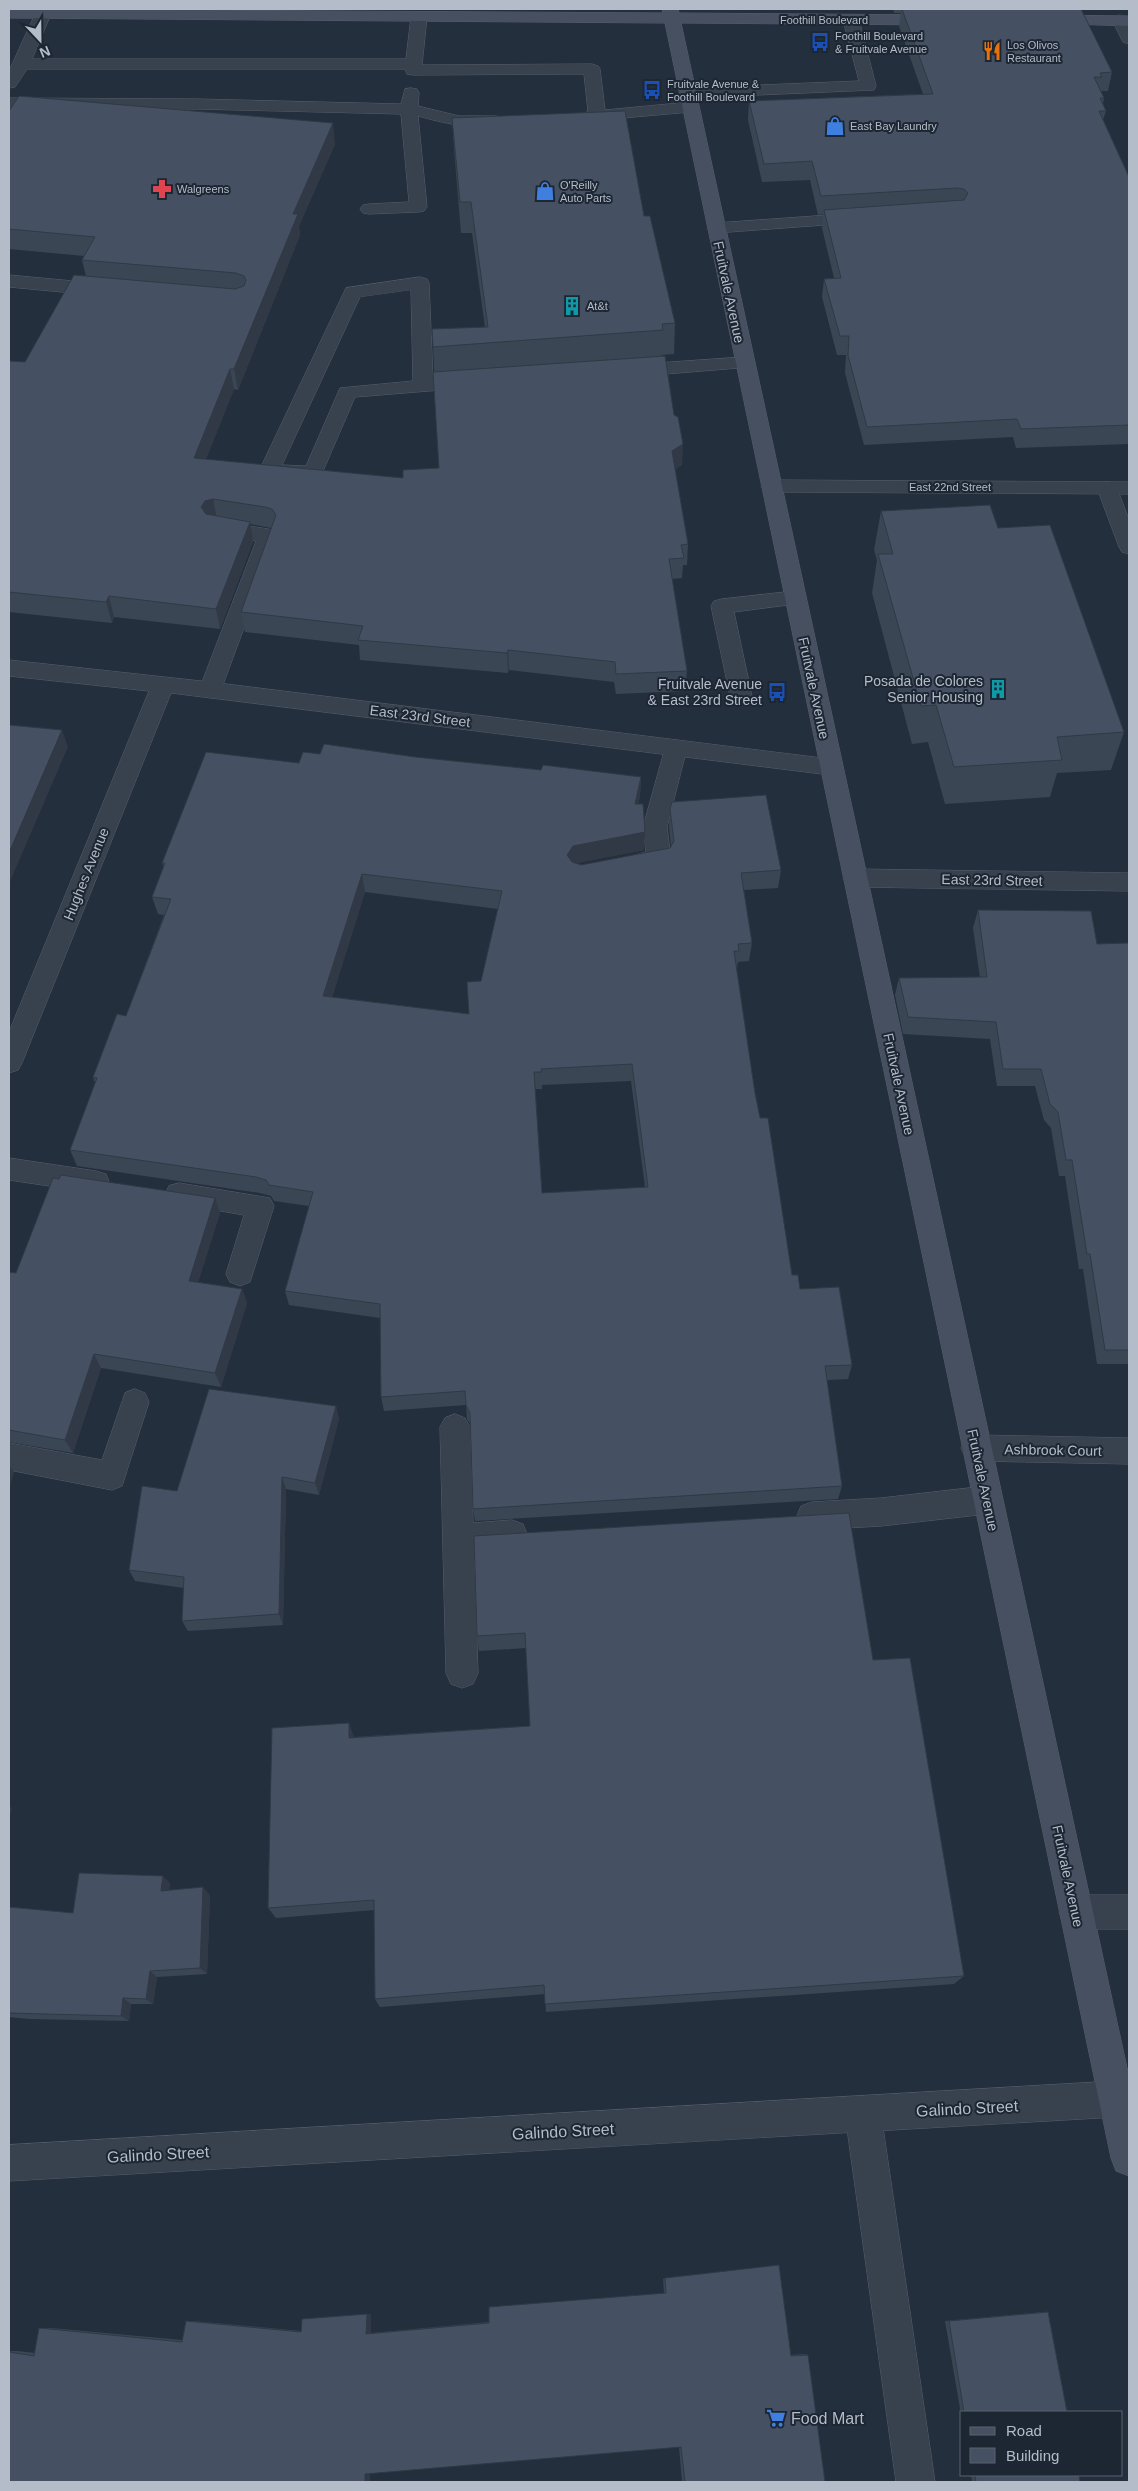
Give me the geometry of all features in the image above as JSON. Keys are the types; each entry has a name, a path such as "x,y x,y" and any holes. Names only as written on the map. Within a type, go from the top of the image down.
{"main road":[{"name":"Foothill Boulevard","path":"9,13 144,12 419,17 671,14 851,20 955,20"},
{"name":"Fruitvale Avenue","path":"671,14 830,767 1129,2158"},
{"path":"1033,20 1125,21"}],"street":[{"path":"9,83 22,64 43,14"},
{"path":"369,209 418,207 409,109 419,17"},
{"path":"568,117 597,116 689,100 868,86 851,20"},
{"path":"1125,21 1129,39"},
{"path":"22,64 592,69 597,116"},
{"path":"9,103 197,104 409,109 459,121 509,119"},
{"path":"716,228 878,217"},
{"path":"9,281 124,292"},
{"path":"423,386 420,284 353,292 269,471 313,473 347,392 492,382"},
{"path":"608,373 744,363"},
{"name":"East 22nd Street","path":"771,486 1129,488"},
{"path":"1107,488 1129,547"},
{"path":"210,690 268,536 217,528"},
{"path":"741,696 722,606 795,598"},
{"name":"East 23rd Street","path":"9,668 210,690 830,767"},
{"name":"Hughes Avenue","path":"9,1063 163,685"},
{"path":"610,868 659,859 654,827 676,748"},
{"name":"East 23rd Street","path":"855,878 1129,882"},
{"path":"9,1169 125,1186"},
{"path":"154,1190 260,1206 240,1274"},
{"path":"9,1457 112,1476 135,1402"},
{"path":"455,1426 462,1673"},
{"name":"Ashbrook Court","path":"976,1448 1129,1451"},
{"path":"783,1518 881,1512 987,1500"},
{"path":"458,1538 536,1533"},
{"path":"1076,1912 1129,1912"},
{"name":"Galindo Street","path":"9,2163 1117,2100"},
{"path":"863,2114 916,2482"}],"building":[{"path":"902,9 1081,9 1112,72 1100,73 1102,77 1094,77 1104,98 1100,98 1106,111 1099,111 1129,177 1129,425 1021,429 1017,419 867,427 848,355 849,336 840,336 824,279 841,278 824,210 964,200 968,193 964,189 957,188 821,196 812,161 764,164 749,101 933,94"},
{"path":"19,96 333,123 293,214 298,214 234,369 230,369 194,458 403,478 403,470 439,468 433,372 665,356 674,415 678,417 683,444 672,451 688,544 681,545 684,558 669,559 687,671 616,674 615,662 508,650 507,653 358,640 363,626 241,612 276,515 272,509 265,507 213,499 205,501 201,507 206,514 250,522 216,609 109,596 106,602 9,592 9,361 25,362 74,275 235,289 244,286 246,280 244,276 236,273 82,260 95,237 9,229 9,111"},
{"path":"625,111 644,216 650,216 675,323 662,324 663,330 433,347 432,329 488,327 471,202 460,202 452,118"},
{"name":"Posada de Colores Senior Housing","path":"990,505 998,528 1050,525 1124,732 1057,737 1062,760 954,767 936,705 921,706 878,554 893,554 881,511"},
{"path":"9,725 62,730 9,853"},
{"path":"324,744 415,757 541,770 543,765 641,777 635,804 643,804 645,832 573,846 567,855 572,862 581,865 670,848 674,841 670,809 672,802 766,795 781,870 741,873 752,943 738,944 739,951 734,951 755,1093 760,1118 768,1118 792,1275 798,1275 800,1289 839,1287 852,1365 825,1366 842,1486 473,1509 470,1413 466,1405 465,1391 381,1397 380,1304 285,1291 313,1192 269,1185 266,1180 256,1177 70,1150 97,1078 93,1077 117,1014 126,1016 171,899 152,897 165,863 162,863 206,752 299,763 303,752 320,754","holes":["362,874 502,891 481,981 467,982 469,1014 323,996","632,1064 648,1187 542,1193 534,1072 542,1072 541,1069"]},
{"path":"978,910 1091,911 1097,944 1129,943 1129,1350 1105,1350 1090,1254 1087,1254 1072,1160 1066,1160 1058,1112 1050,1104 1041,1069 1003,1069 996,1022 908,1017 899,978 987,977"},
{"path":"61,1175 215,1198 189,1281 242,1289 215,1373 94,1354 65,1440 9,1430 9,1272 16,1273 53,1178 59,1179"},
{"path":"209,1389 336,1406 315,1483 282,1477 279,1614 182,1621 184,1577 129,1570 142,1486 177,1491"},
{"path":"849,1513 873,1660 910,1658 964,1976 545,2004 544,1985 375,1999 374,1900 268,1908 272,1728 349,1723 349,1738 530,1726 525,1633 477,1636 474,1536"},
{"path":"79,1873 163,1876 161,1891 203,1887 200,1968 150,1971 146,1999 123,1998 121,2016 9,2013 9,1907 73,1913"},
{"path":"779,2265 791,2356 808,2355 825,2482 685,2482 681,2447 365,2474 365,2482 9,2482 9,2352 34,2356 39,2328 182,2342 186,2321 301,2332 302,2319 367,2314 366,2334 489,2323 489,2307 666,2293 665,2278"},
{"path":"1048,2312 1067,2411 964,2411 949,2321"},
{"path":"975,2476 1079,2476 1080,2482 976,2482"}],"place":[{"name":"Foothill Boulevard & Fruitvale Avenue","path":"820,42"},
{"name":"Los Olivos Restaurant","path":"992,51"},
{"name":"Fruitvale Avenue & Foothill Boulevard","path":"652,90"},
{"name":"East Bay Laundry","path":"835,126"},
{"name":"Walgreens","path":"162,189"},
{"name":"O'Reilly Auto Parts","path":"545,191"},
{"name":"At&t","path":"572,306"},
{"name":"Posada de Colores Senior Housing","path":"998,689"},
{"name":"Fruitvale Avenue & East 23rd Street","path":"777,692"},
{"name":"Food Mart","path":"776,2418"}]}
